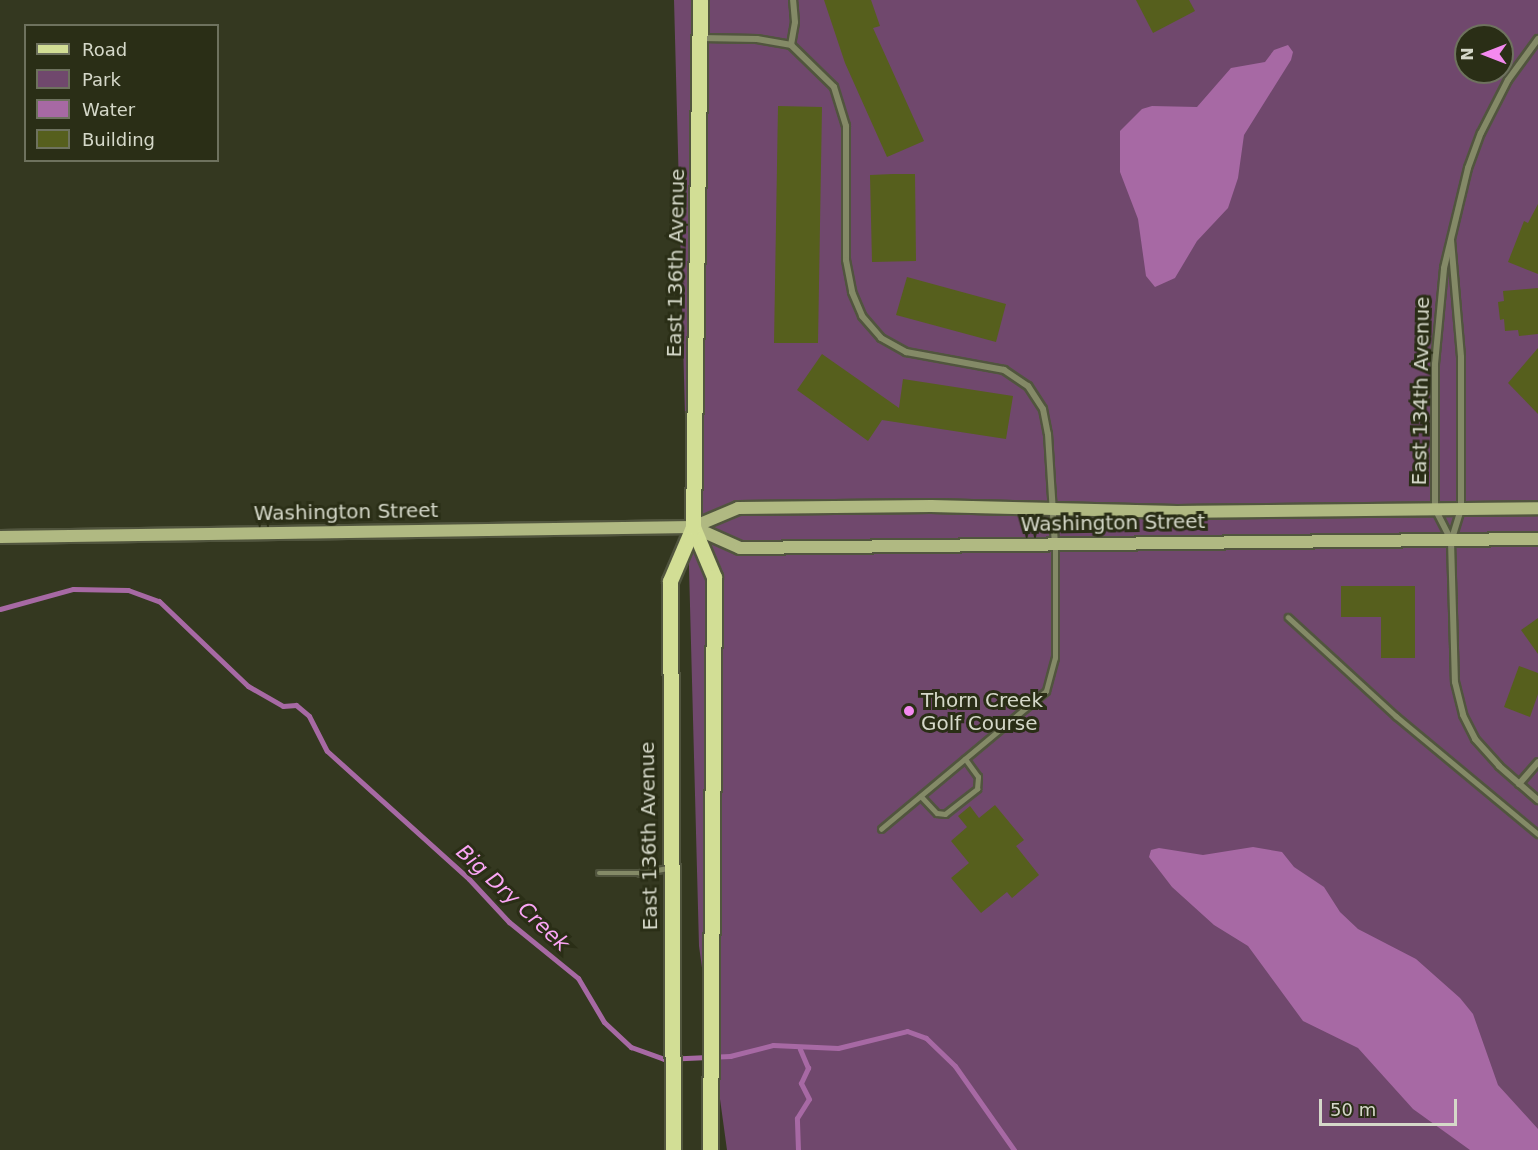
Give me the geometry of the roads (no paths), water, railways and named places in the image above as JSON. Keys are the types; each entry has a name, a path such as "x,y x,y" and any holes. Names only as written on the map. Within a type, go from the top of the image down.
{"main road":[{"name":"East 136th Avenue","path":"673,1143 670,581 693,527 700,0"},
{"name":"Washington Street","path":"0,537 693,527 738,508 1052,508 1177,512 1538,508"},
{"name":"East 136th Avenue","path":"693,527 714,577 710,1144"},
{"name":"Washington Street","path":"693,527 740,548 1538,539"}],"street":[{"path":"791,45 795,22 793,0"},
{"path":"700,38 757,39 791,45 834,87 843,113 846,260 852,292 862,316 881,338 906,352 1004,370 1028,386 1043,409 1055,544"},
{"name":"East 134th Avenue","path":"1451,541 1435,509 1438,322 1451,240 1468,168 1481,133 1508,80 1538,39"},
{"name":"East 134th Avenue","path":"1451,240 1461,357 1461,509 1451,541 1451,640 1458,700 1475,739 1538,800"},
{"path":"1519,784 1538,762"}],"lane":[{"path":"881,829 1046,691 1055,658 1055,544"},
{"path":"1288,617 1396,716 1538,834"},
{"path":"921,796 937,813 945,814 977,789 978,777 965,759"},
{"path":"599,873 640,873 672,867"}],"water":[{"path":"1288,45 1293,52 1291,60 1244,135 1238,178 1228,208 1197,241 1175,278 1155,287 1146,276 1138,219 1120,172 1120,131 1142,109 1152,106 1197,107 1231,68 1265,62 1274,50"},
{"path":"1253,847 1282,852 1294,867 1324,887 1340,912 1358,929 1416,959 1460,998 1473,1014 1498,1085 1538,1129 1538,1150 1470,1150 1413,1109 1358,1048 1303,1021 1248,946 1214,925 1172,887 1149,857 1151,850 1159,848 1203,855"}],"waterway":[{"name":"Big Dry Creek","path":"0,609 73,589 128,590 159,601 248,686 283,706 296,705 309,716 327,751 469,879 509,922 578,978 604,1022 631,1047 664,1059 730,1056 773,1045 838,1048 907,1031 926,1038 955,1066 1014,1150"},
{"path":"798,1150 797,1118 809,1099 801,1083 808,1068 800,1049"}],"place":[{"name":"Thorn Creek Golf Course","path":"909,711"}]}
